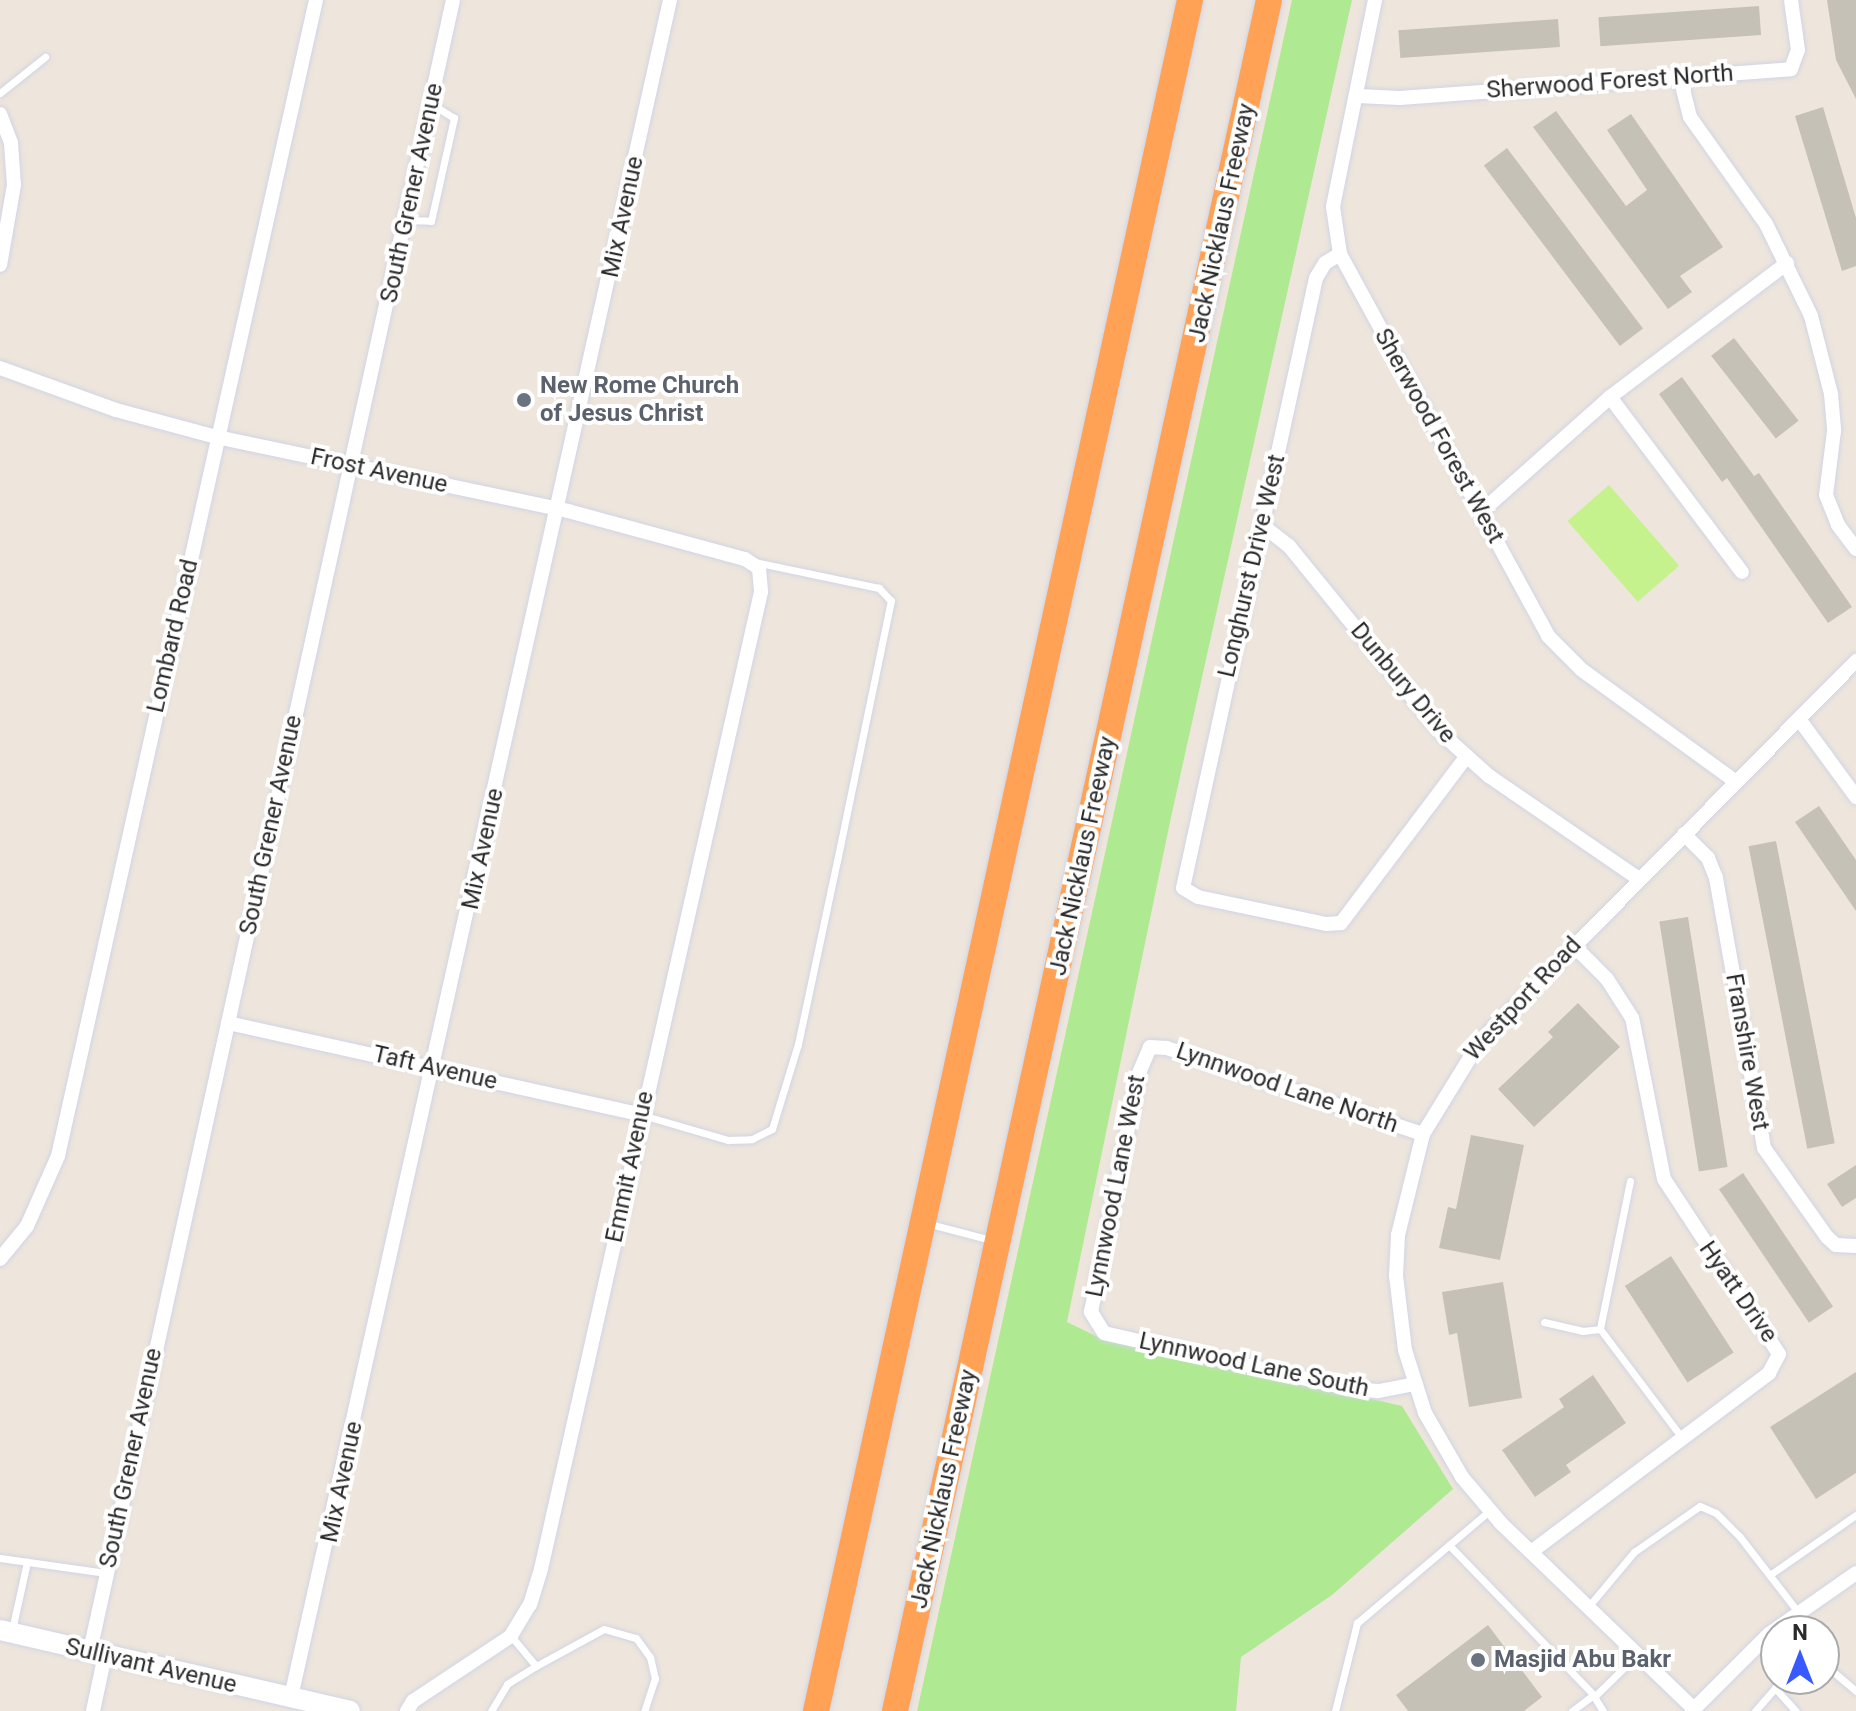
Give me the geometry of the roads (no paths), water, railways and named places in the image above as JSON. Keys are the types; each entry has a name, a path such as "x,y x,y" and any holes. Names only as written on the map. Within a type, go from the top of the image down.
{"highway":[{"path":"816,1711 1190,0"},
{"name":"Jack Nicklaus Freeway","path":"895,1711 1269,0"}],"street":[{"name":"Lombard Road","path":"0,1259 27,1226 58,1156 316,0"},
{"name":"South Grener Avenue","path":"93,1711 106,1573 407,220 453,0"},
{"name":"Mix Avenue","path":"291,1697 559,509 670,0"},
{"name":"Sherwood Forest West","path":"1375,0 1358,96 1333,207 1340,254 1548,636 1582,670 1736,782"},
{"name":"Sherwood Forest North","path":"1358,96 1400,98 1791,69 1798,50 1791,0"},
{"path":"1680,77 1690,117 1766,224 1811,316 1831,394 1834,431 1826,495 1838,525 1856,549"},
{"path":"0,114 11,143 14,185 0,265"},
{"name":"Longhurst Drive West","path":"1340,254 1325,263 1316,278 1183,888 1198,897 1326,924 1341,923 1467,756"},
{"path":"1481,512 1610,397 1787,263"},
{"name":"Frost Avenue","path":"0,368 103,406 217,437 559,509 756,565"},
{"path":"1610,397 1742,572"},
{"name":"Dunbury Drive","path":"1262,525 1289,546 1441,733 1467,756 1639,879"},
{"name":"Emmit Avenue","path":"407,1711 413,1701 511,1636 530,1604 541,1569 761,592 756,565"},
{"name":"Westport Road","path":"1693,1710 1489,1511 1440,1442 1415,1384 1396,1276 1404,1192 1423,1134 1479,1043 1856,661"},
{"path":"1799,719 1856,797"},
{"name":"Franshire West","path":"1684,834 1708,858 1716,878 1764,1148 1827,1237 1852,1247"},
{"name":"Hyatt Drive","path":"1531,1552 1769,1373 1779,1354 1664,1179 1632,1018 1607,979 1573,945"},
{"name":"Taft Avenue","path":"228,1023 433,1066 642,1115"},
{"name":"Lynnwood Lane North","path":"1150,1047 1167,1048 1423,1134"},
{"name":"Lynnwood Lane West","path":"1096,1327 1091,1312 1139,1073 1150,1047"},
{"name":"Lynnwood Lane South","path":"1096,1327 1104,1333 1346,1388 1378,1391 1415,1384"},
{"path":"1795,1615 1856,1573"},
{"name":"Sullivant Avenue","path":"6,1632 350,1711"},
{"path":"1693,1710 1760,1649"}],"lane":[{"path":"0,93 45,57"},
{"path":"407,220 431,221 454,118 430,103"},
{"path":"642,1115 728,1140 752,1139 772,1129 798,1044 887,621 891,601 879,588 756,565"},
{"path":"1630,1181 1600,1329 1682,1438"},
{"path":"924,1223 998,1241"},
{"path":"1544,1322 1582,1331 1600,1329"},
{"path":"1588,1607 1634,1552 1700,1506 1716,1513 1771,1574 1798,1612"},
{"path":"1335,1711 1357,1623 1489,1511"},
{"path":"1771,1574 1856,1515"},
{"path":"1449,1545 1593,1695 1603,1711"},
{"path":"0,1558 106,1573"},
{"path":"6,1632 27,1562"},
{"path":"491,1711 507,1684 604,1629 636,1638 650,1657 655,1678 644,1711"},
{"path":"511,1636 536,1666"},
{"path":"1572,1711 1637,1655"},
{"path":"1840,1678 1856,1691"},
{"path":"1755,1711 1769,1695"},
{"path":"1781,1695 1796,1711"}],"place":[{"name":"New Rome Church of Jesus Christ","path":"524,400"},
{"name":"Masjid Abu Bakr","path":"1478,1660"}]}
